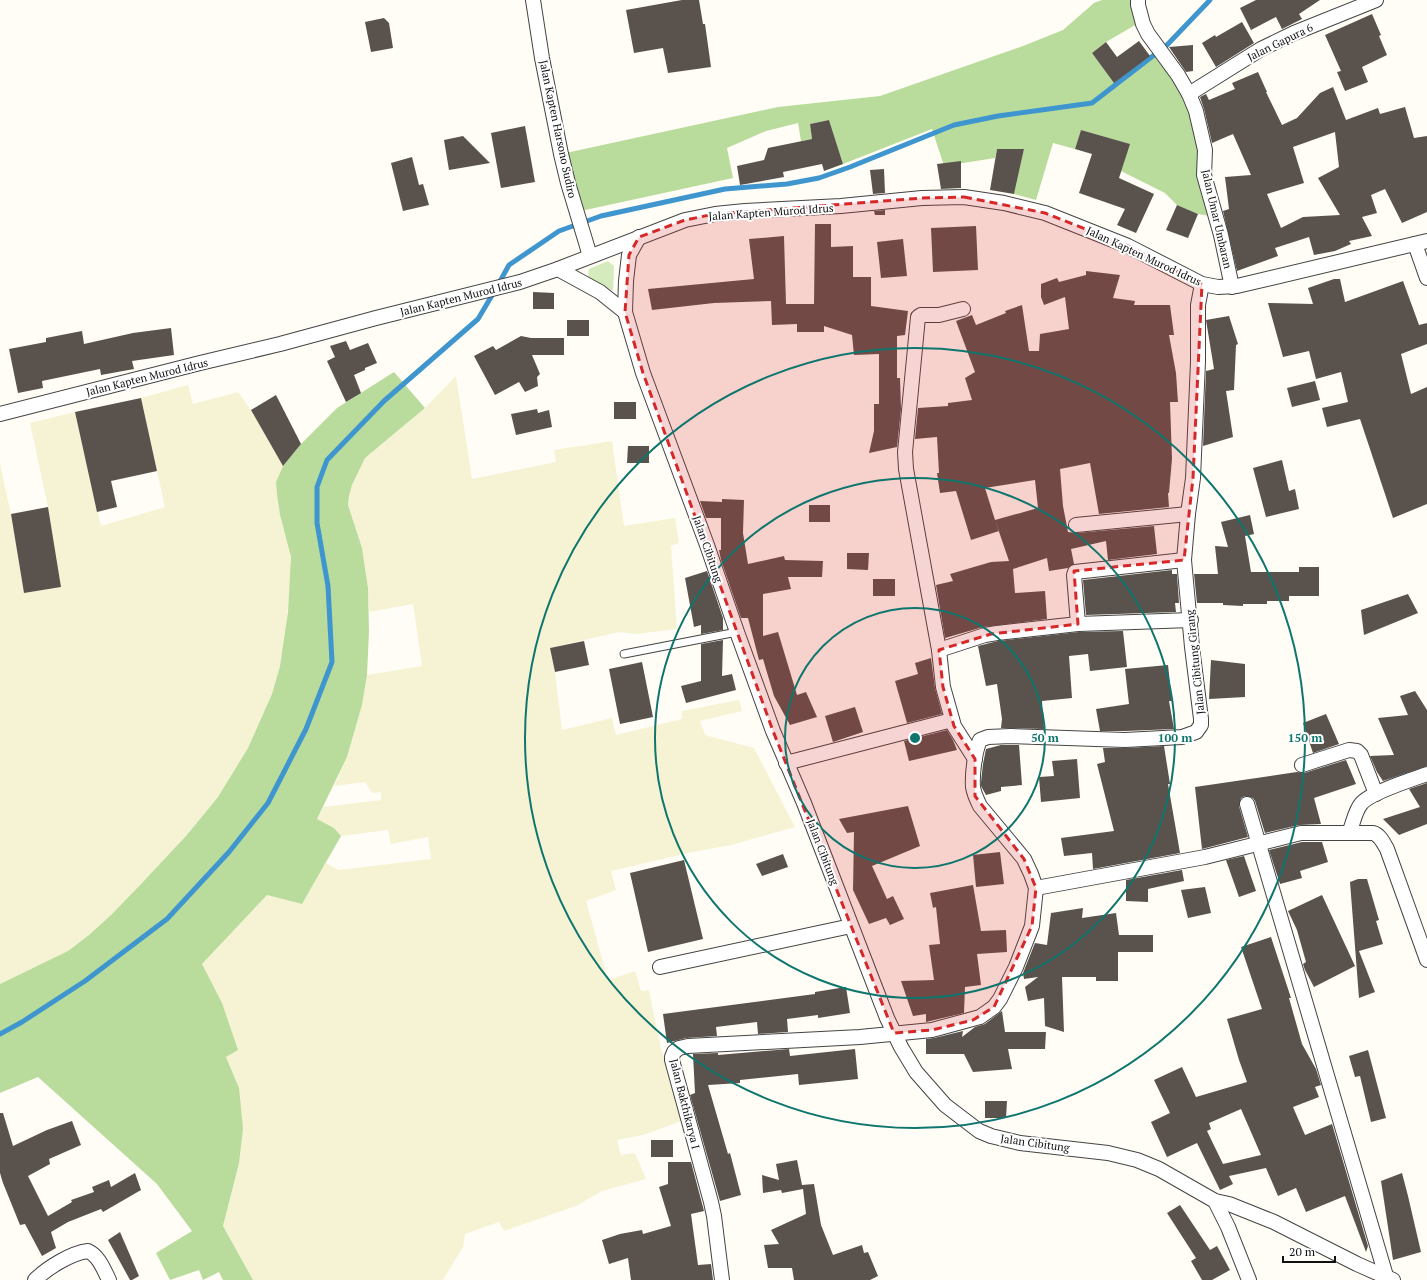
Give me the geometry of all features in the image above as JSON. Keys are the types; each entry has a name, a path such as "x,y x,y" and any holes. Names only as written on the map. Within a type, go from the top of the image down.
{"street":[{"name":"Jalan Kapten Harsono Sudiro","path":"533,0 542,58 561,154 568,184 590,256"},
{"name":"Jalan Umar Umbaran","path":"1138,0 1143,24 1189,94 1196,111 1205,146 1204,175 1221,235 1232,287"},
{"name":"Jalan Gapura 6","path":"1189,94 1261,49 1294,33 1376,0"},
{"name":"Jalan Kapten Murod Idrus","path":"0,414 280,344 376,318 470,296 520,282 558,269 685,220 715,214 841,206 922,198 964,197 1004,203 1045,213 1128,246 1202,284 1218,287 1232,287 1421,243"},
{"name":"Jalan Cibitung","path":"639,237 629,255 625,312 643,373 707,545 773,731 804,803 894,1033 916,1072 945,1105 979,1131 991,1136 1020,1143 1108,1153 1137,1160 1159,1169 1215,1201 1229,1204 1274,1222 1357,1264 1390,1278"},
{"path":"1421,243 1427,278"},
{"path":"558,269 600,292 625,312"},
{"name":"Jalan Cibitung Girang","path":"894,1033 932,1030 973,1020 994,1007 1000,999 1016,967 1032,926 1036,888 1031,874 1024,859 980,806 973,788 975,759 980,740 988,737 1011,736 1126,740 1182,737 1196,732 1201,724 1184,560 1193,478 1198,362 1198,305 1202,284"},
{"path":"963,309 940,315 921,315 918,317 906,440 906,469 939,650 943,687 952,720 957,732 975,759"},
{"path":"1076,525 1188,514"},
{"path":"1078,624 1074,575 1076,571 1184,560"},
{"path":"939,650 991,634 1078,624 1191,620"},
{"path":"786,763 952,720"},
{"path":"1302,765 1349,750 1357,751 1361,755 1376,794"},
{"path":"1349,833 1361,804 1376,794 1427,774"},
{"path":"1247,804 1390,1278"},
{"path":"1036,888 1205,857 1301,833 1377,834 1384,842 1427,960"},
{"path":"660,967 851,926"},
{"name":"Jalan Bakthikarya I","path":"722,1280 714,1216 672,1060 673,1054 679,1048 707,1044 782,1042 860,1037 894,1033"},
{"path":"1215,1201 1228,1226 1249,1280"},
{"path":"36,1280 47,1270 72,1256 88,1251 99,1261 109,1280"}],"lane":[{"path":"624,654 737,632"}],"highlighted area":[{"path":"964,197 1045,213 1128,246 1202,284 1193,478 1184,560 1074,571 1078,624 991,634 939,650 943,687 954,726 975,759 975,796 1024,859 1036,888 1032,926 994,1007 973,1020 932,1030 894,1033 773,731 643,373 625,312 629,255 639,237 685,220 715,214 922,198"}],"shaded area":[{"path":"456,376 472,479 556,462 554,450 612,441 624,526 675,518 679,543 671,546 677,629 636,634 619,632 550,648 555,672 562,730 612,718 616,735 682,719 682,711 739,700 742,711 700,721 705,735 754,748 795,827 731,845 693,852 611,871 616,890 586,901 608,980 635,971 641,991 649,990 661,1049 684,1120 643,1135 617,1140 621,1155 635,1153 646,1179 602,1191 576,1206 504,1231 499,1222 465,1234 463,1247 443,1280 253,1280 223,1226 230,1195 239,1088 226,1057 202,964 267,895 302,904 326,863 339,870 431,859 428,837 391,844 388,830 341,836 334,828 317,820 323,807 381,800 381,792 372,793 365,782 334,786 347,757 362,705 367,675 422,666 413,604 369,612 368,588 362,548 348,505 352,485 365,458 425,408"},
{"path":"188,385 193,404 238,392 251,410 283,466 276,482 280,515 291,557 291,575 285,639 280,666 272,694 248,748 218,797 186,836 141,884 111,915 89,935 68,951 0,984 0,464 11,514 24,593 61,587 48,507 30,423 75,412 101,526 165,507 141,398"}],"green space":[{"path":"1102,0 1132,0 1137,24 1106,42 1092,53 1114,82 1156,52 1184,97 1195,124 1199,147 1197,167 1210,216 1198,214 1177,205 1165,193 1121,171 1129,144 1081,130 1075,149 1053,143 1036,200 1014,194 1024,149 997,149 995,158 944,166 932,129 843,164 829,120 810,124 812,139 801,141 798,123 766,131 727,148 733,178 576,212 561,154 778,107 880,96 1023,46 1063,30 1094,3"},
{"path":"608,261 614,266 613,291 590,278 588,275 589,269"},
{"path":"394,372 425,408 365,458 352,485 349,496 348,505 362,548 368,588 369,631 367,675 362,705 347,757 317,819 334,828 341,836 302,904 267,895 202,964 222,1003 238,1050 226,1057 239,1088 243,1129 239,1163 223,1226 253,1280 223,1280 219,1272 203,1280 199,1270 170,1280 156,1253 192,1231 157,1184 38,1077 0,1093 0,984 68,951 89,935 111,915 186,836 218,797 248,748 272,694 280,666 288,612 291,557 280,515 276,482 283,466 301,444 337,408"}],"building":[{"path":"682,0 699,0 703,24 705,24 711,67 668,73 663,48 634,53 626,10"},
{"path":"1256,0 1320,0 1299,14 1302,19 1282,29 1276,17 1251,30 1240,8"},
{"path":"1372,14 1381,35 1379,36 1387,55 1362,67 1368,82 1345,91 1337,72 1341,71 1325,35"},
{"path":"384,18 389,23 393,48 371,52 365,22"},
{"path":"1242,22 1254,43 1216,67 1202,43"},
{"path":"1139,41 1150,56 1114,83 1092,53 1106,42 1117,57"},
{"path":"1193,45 1193,71 1186,72 1169,47"},
{"path":"1258,72 1282,125 1297,118 1320,93 1333,87 1346,120 1378,108 1380,114 1405,107 1414,138 1427,136 1427,212 1402,223 1385,189 1371,195 1377,213 1362,217 1372,236 1349,241 1351,244 1335,251 1314,255 1309,237 1275,248 1278,256 1237,271 1223,211 1229,209 1225,177 1251,175 1233,134 1212,143 1200,97 1206,94 1209,100 1235,89 1232,83","holes":["1335,132 1339,167 1318,178 1340,215 1303,217 1281,228 1267,194 1304,183 1293,147"]},
{"path":"829,120 843,164 824,171 822,164 783,172 784,177 740,185 737,166 764,160 768,148 812,139 810,124"},
{"path":"525,126 535,182 501,188 491,133"},
{"path":"1081,130 1130,144 1119,178 1154,194 1136,233 1117,225 1125,209 1079,193 1092,154 1075,149"},
{"path":"463,136 490,163 449,170 444,140"},
{"path":"997,149 1024,149 1014,194 990,190"},
{"path":"412,157 419,185 423,184 429,205 403,211 391,163"},
{"path":"961,161 961,188 941,189 937,164"},
{"path":"884,169 885,193 873,194 870,170"},
{"path":"1177,205 1198,214 1188,238 1166,230"},
{"path":"885,210 885,215 875,215 874,211"},
{"path":"815,224 831,224 831,247 853,246 853,277 871,277 871,306 908,311 905,335 897,336 897,378 900,378 901,409 897,447 869,453 874,431 874,404 879,404 879,354 854,355 852,335 824,326 824,332 797,332 797,324 772,325 771,301 714,303 652,310 648,289 754,279 749,239 784,236 786,304 814,304"},
{"path":"976,226 978,270 933,272 931,228"},
{"path":"903,239 907,276 881,278 877,242"},
{"path":"1086,271 1120,275 1113,298 1135,301 1134,305 1170,305 1174,335 1169,335 1176,373 1178,402 1170,402 1172,459 1168,493 1169,507 1099,514 1090,463 1060,469 1063,506 1068,532 1077,533 1154,526 1157,554 1108,560 1106,541 1071,549 1074,564 1068,568 1049,571 1047,558 1013,569 1015,593 1045,591 1047,619 983,627 945,638 936,585 953,581 950,574 991,562 1009,561 999,531 971,540 956,491 940,493 937,473 939,473 937,437 915,439 918,408 948,406 948,403 972,400 965,378 975,372 956,321 972,315 976,325 1006,313 1005,311 1022,305 1029,351 1039,351 1040,334 1069,329 1065,297 1044,305 1041,297 1041,284 1057,278 1059,282 1086,275","holes":["1035,480 1038,508 995,520 985,488"]},
{"path":"1334,279 1340,279 1345,302 1403,281 1419,325 1427,323 1427,344 1401,354 1411,394 1427,387 1427,504 1393,518 1360,419 1327,427 1322,408 1348,402 1341,372 1316,379 1309,351 1283,357 1268,303 1313,304 1308,288"},
{"path":"533,292 554,293 554,309 533,309"},
{"path":"1229,316 1238,344 1236,345 1234,390 1226,391 1233,437 1203,446 1206,371 1214,369 1206,320"},
{"path":"567,320 589,320 589,336 567,336"},
{"path":"171,328 174,355 132,361 134,369 101,375 100,369 42,381 43,388 18,393 9,349 46,342 46,338 82,331 84,344 133,333"},
{"path":"521,336 531,338 564,338 564,355 532,355 540,374 537,377 538,386 525,392 519,382 495,395 474,356 493,346 496,350"},
{"path":"346,341 350,350 368,343 377,363 354,375 361,393 346,402 327,361 335,357 330,346"},
{"path":"1315,381 1320,400 1292,407 1287,388"},
{"path":"276,395 301,444 283,466 251,410"},
{"path":"141,398 157,471 111,481 117,507 97,512 75,412"},
{"path":"614,402 636,402 636,419 614,419"},
{"path":"537,409 538,413 549,410 552,427 516,435 511,414"},
{"path":"628,446 649,446 649,463 627,463"},
{"path":"1282,460 1289,491 1295,489 1299,509 1266,517 1253,468"},
{"path":"722,499 744,500 743,533 748,564 784,556 785,560 823,561 822,577 788,577 791,589 763,594 763,636 778,632 797,695 806,692 817,717 790,725 774,696 763,659 759,660 748,618 741,618 721,560 719,550 721,550 721,518 706,518 700,501 722,502"},
{"path":"809,505 830,505 830,522 809,522"},
{"path":"48,507 61,587 24,593 11,514"},
{"path":"1250,515 1254,534 1245,536 1251,572 1299,572 1299,567 1319,567 1319,596 1289,596 1289,601 1267,601 1267,604 1243,604 1243,606 1223,605 1223,603 1197,603 1194,574 1218,574 1215,546 1228,547 1221,522"},
{"path":"847,553 869,553 868,570 847,569"},
{"path":"1172,570 1172,574 1177,574 1179,603 1175,603 1176,612 1086,615 1083,580"},
{"path":"707,571 723,618 723,630 701,634 701,625 694,627 685,578"},
{"path":"873,579 895,579 895,596 873,596"},
{"path":"1408,594 1418,613 1364,635 1361,610"},
{"path":"1123,631 1127,667 1090,671 1088,654 1069,656 1072,698 1042,701 1044,729 1001,728 1002,719 997,684 986,686 978,646 998,641 1079,632"},
{"path":"723,640 722,676 732,674 736,690 686,703 681,686 701,681 701,644"},
{"path":"584,641 589,665 555,672 550,648"},
{"path":"931,658 935,688 942,714 907,723 895,681 918,674 915,663"},
{"path":"1211,660 1245,664 1245,697 1209,699"},
{"path":"642,662 653,717 620,724 609,669"},
{"path":"1168,665 1172,701 1169,701 1174,729 1100,731 1096,709 1129,704 1125,669"},
{"path":"1415,691 1427,710 1427,766 1383,781 1370,756 1394,755 1378,718 1408,715 1400,696"},
{"path":"855,707 863,732 833,742 825,716"},
{"path":"1326,714 1339,744 1313,753 1303,723"},
{"path":"947,730 957,750 909,761 904,741"},
{"path":"1001,745 1019,745 1022,785 1001,787 1001,791 986,795 981,786 981,782 986,749"},
{"path":"1164,746 1170,784 1168,784 1180,853 1093,869 1092,853 1064,856 1061,838 1114,831 1097,764 1105,762 1103,748"},
{"path":"1077,759 1080,798 1041,802 1039,777 1054,776 1052,761"},
{"path":"1346,760 1356,784 1314,798 1321,824 1299,825 1265,833 1255,801 1253,798 1245,796 1241,798 1239,806 1248,837 1202,849 1195,787 1297,772 1304,773"},
{"path":"1427,783 1427,824 1399,835 1383,819 1420,807 1409,789"},
{"path":"908,806 920,846 872,866 887,899 893,896 904,919 890,925 886,918 869,924 853,890 854,832 847,833 839,819"},
{"path":"1302,842 1322,842 1328,862 1300,871 1302,878 1280,884 1269,850"},
{"path":"1000,852 1004,884 976,887 973,855"},
{"path":"783,854 788,867 762,876 756,864"},
{"path":"1244,856 1256,891 1239,897 1226,860"},
{"path":"684,860 703,939 648,952 630,873"},
{"path":"1182,870 1184,881 1148,889 1148,902 1126,901 1126,880"},
{"path":"1358,879 1367,879 1379,920 1376,921 1383,944 1359,951 1375,992 1359,998 1350,882"},
{"path":"973,885 981,931 1006,930 1007,952 977,954 981,985 965,987 964,1013 926,1022 926,1014 913,1016 901,981 934,980 929,945 940,944 936,907 933,908 930,893"},
{"path":"1205,887 1211,913 1188,918 1181,890"},
{"path":"1322,895 1355,966 1314,987 1305,970 1303,964 1306,962 1297,930 1288,911"},
{"path":"1083,908 1082,918 1116,913 1119,935 1153,935 1153,952 1118,952 1118,981 1096,981 1096,977 1062,977 1064,1032 1045,1026 1044,998 1028,1001 1025,987 1038,977 1024,979 1023,973 1035,943 1047,945 1051,913"},
{"path":"1271,937 1291,998 1289,998 1302,1044 1316,1069 1321,1085 1315,1087 1319,1097 1293,1107 1305,1135 1332,1124 1368,1246 1366,1252 1345,1196 1306,1212 1296,1188 1278,1196 1266,1168 1229,1176 1233,1184 1220,1190 1197,1143 1167,1157 1151,1122 1170,1113 1154,1080 1182,1067 1196,1097 1247,1082 1227,1019 1262,1009 1241,947","holes":["1241,1109 1261,1155 1223,1164 1207,1131 1211,1129 1209,1123"]},
{"path":"846,987 850,1013 818,1018 818,1015 787,1019 788,1032 758,1034 757,1022 716,1027 717,1036 686,1038 667,1043 663,1014 815,994 815,992"},
{"path":"1002,1011 1005,1032 1046,1032 1045,1049 1008,1049 1012,1069 973,1072 964,1054 926,1054 926,1039 963,1031 962,1037 975,1027 985,1024"},
{"path":"789,1049 790,1056 855,1049 858,1079 799,1085 798,1074 740,1080 740,1083 708,1085 728,1154 730,1153 741,1195 720,1201 690,1095 695,1093 693,1054 718,1053 718,1055"},
{"path":"1368,1050 1386,1118 1371,1122 1360,1076 1355,1077 1349,1056"},
{"path":"985,1101 1007,1101 1006,1118 985,1118"},
{"path":"0,1113 3,1113 13,1146 47,1130 72,1121 81,1145 49,1159 50,1164 28,1176 48,1216 72,1202 71,1200 94,1192 92,1187 109,1180 111,1187 135,1173 141,1190 103,1212 101,1209 68,1222 51,1232 56,1248 42,1256 25,1224 20,1225 0,1173"},
{"path":"651,1140 673,1140 673,1157 651,1157"},
{"path":"797,1160 802,1185 814,1184 821,1225 833,1255 862,1245 864,1253 868,1252 878,1276 870,1280 794,1280 792,1268 768,1268 764,1245 779,1244 771,1230 806,1214 803,1189 782,1193 781,1190 763,1193 762,1175 779,1180 776,1164"},
{"path":"668,1162 691,1162 704,1211 691,1214 698,1265 711,1264 713,1280 631,1280 628,1258 609,1264 602,1240 620,1234 642,1230 643,1234 671,1226 659,1187 668,1184"},
{"path":"1402,1173 1421,1252 1393,1260 1381,1181"},
{"path":"1180,1205 1210,1250 1217,1246 1230,1270 1212,1280 1202,1280 1191,1261 1196,1258 1167,1213"},
{"path":"120,1232 139,1276 132,1280 130,1280 108,1240"}],"waterway":[{"path":"498,285 509,265 559,231 601,216 725,189 787,184 819,178 954,125 998,116 1092,103 1167,45 1210,0"},
{"path":"0,1034 22,1022 85,981 167,919 229,852 268,803 306,729 332,662 328,586 317,523 317,487 327,460 384,401 478,319 494,292"}]}
